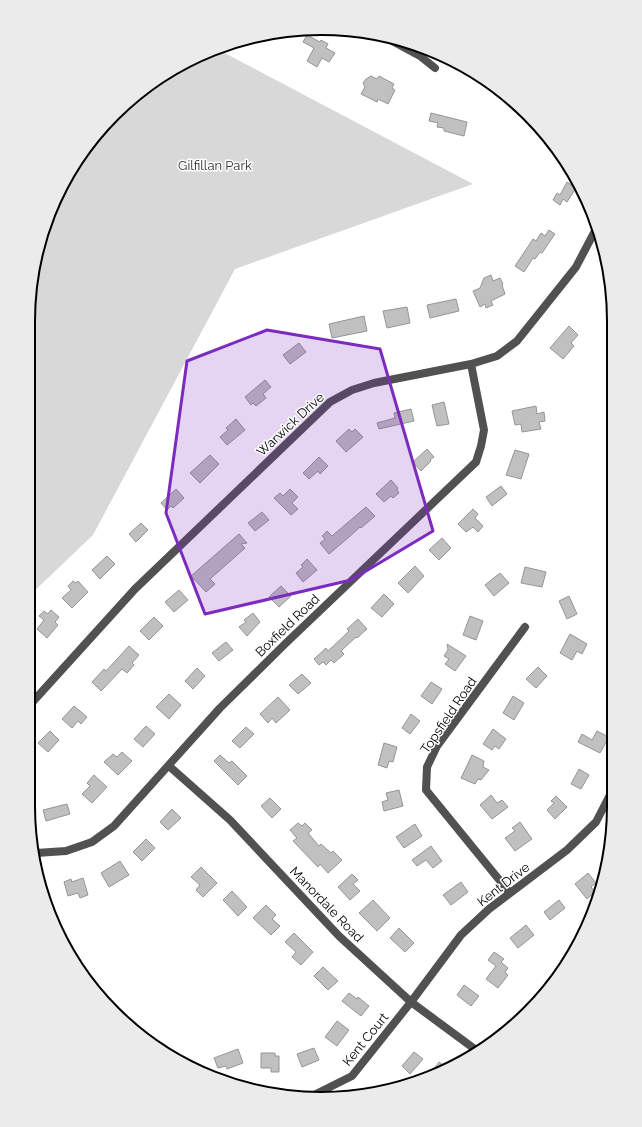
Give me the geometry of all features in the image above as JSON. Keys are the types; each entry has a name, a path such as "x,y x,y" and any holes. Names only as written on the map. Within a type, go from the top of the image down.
{"street":[{"path":"405,48 420,56 435,68"},
{"name":"Warwick Drive","path":"35,699 134,589 330,402 352,390 374,383 471,364 497,356 517,341 576,267 593,234"},
{"name":"Boxfield Road","path":"39,853 66,851 92,842 114,826 220,708 476,462 484,430 471,364"},
{"name":"Topsfield Road","path":"510,893 426,790 428,767 438,746 525,628"},
{"name":"Manordale Road","path":"169,766 230,820 339,936 411,1002 473,1048"},
{"name":"Kent Drive","path":"411,1002 461,935 489,909 567,850 596,822 607,801"},
{"name":"Kent Court","path":"322,1092 352,1076 411,1002"}],"highlighted area":[{"path":"267,330 380,349 433,531 351,580 205,614 166,513 187,361"}],"green space":[{"name":"Gilfillan Park","path":"223,52 473,184 235,269 93,535 35,590 35,321 37,284 40,265 50,229 64,195 73,178 83,162 106,132 132,106 162,83 178,73"}],"building":[{"path":"307,36 320,42 321,40 328,44 326,48 335,53 329,62 322,58 317,67 307,61 314,48 303,42"},
{"path":"371,76 377,79 379,76 394,84 392,88 395,90 388,104 378,99 377,102 361,94 365,87 363,83"},
{"path":"431,113 467,122 464,136 444,131 444,128 437,127 438,123 429,121"},
{"path":"567,182 573,186 575,189 567,202 563,199 560,205 553,200 557,193 560,195"},
{"path":"549,230 555,234 542,253 540,252 535,259 533,258 524,272 515,266 533,239 536,241 541,233 545,236"},
{"path":"491,275 493,281 500,278 505,294 491,301 493,305 486,308 485,304 480,307 473,291 480,288 484,278"},
{"path":"456,299 459,311 430,318 427,305"},
{"path":"407,307 410,323 387,328 383,311"},
{"path":"364,316 367,331 332,338 329,324"},
{"path":"569,326 578,335 571,343 574,346 563,359 550,348"},
{"path":"299,343 306,352 290,364 283,355"},
{"path":"265,380 271,387 263,394 266,398 256,406 253,403 251,405 245,397"},
{"path":"444,402 449,424 437,426 432,405"},
{"path":"536,406 537,414 544,412 545,421 539,422 541,429 522,432 521,424 515,425 512,411"},
{"path":"411,409 414,421 379,429 377,423 395,418 394,413"},
{"path":"236,419 245,430 227,445 220,437 228,430 226,428"},
{"path":"349,429 352,432 355,429 363,437 346,452 336,441"},
{"path":"427,449 434,457 421,471 413,462"},
{"path":"515,450 529,454 521,479 506,475"},
{"path":"210,455 219,464 200,483 190,473"},
{"path":"319,457 328,466 320,474 318,471 309,479 303,473"},
{"path":"391,480 398,488 397,490 399,493 393,498 391,496 384,502 376,494"},
{"path":"501,486 507,494 492,506 486,497"},
{"path":"176,489 184,498 173,508 171,506 167,510 161,503"},
{"path":"290,489 298,497 292,503 298,509 291,515 274,498 280,493 283,496"},
{"path":"366,507 375,516 329,554 320,543 325,539 322,536 327,531 332,536"},
{"path":"473,509 478,514 475,518 483,526 478,532 473,527 466,532 458,524"},
{"path":"262,512 269,520 255,531 248,523"},
{"path":"141,523 148,530 136,542 129,534"},
{"path":"239,534 247,543 241,544 245,548 210,579 215,584 206,592 191,576"},
{"path":"442,538 451,548 439,560 429,550"},
{"path":"107,556 115,564 100,579 92,570"},
{"path":"307,559 317,570 303,582 296,573 303,567 301,565"},
{"path":"415,566 424,576 408,593 398,583"},
{"path":"525,567 546,572 542,587 521,583"},
{"path":"500,573 509,583 494,596 485,585"},
{"path":"73,581 76,583 78,581 88,592 72,608 62,598 71,590 68,586"},
{"path":"281,586 291,596 279,607 269,597"},
{"path":"179,590 188,600 174,612 165,602"},
{"path":"384,594 394,604 382,617 371,608"},
{"path":"569,596 577,614 567,619 559,601"},
{"path":"51,610 59,617 55,622 58,625 47,638 37,629 44,620 39,616 44,611 48,614"},
{"path":"253,613 260,622 247,636 239,627 246,622 244,620"},
{"path":"470,616 483,621 476,640 463,635"},
{"path":"154,617 163,626 149,640 140,631"},
{"path":"358,619 367,629 341,651 344,654 334,663 331,660 326,665 323,662 319,665 314,659 326,648 328,651 349,631 347,629"},
{"path":"570,634 587,644 582,654 577,651 572,660 560,653"},
{"path":"226,642 233,650 219,661 212,653"},
{"path":"447,644 466,656 455,671 445,664 449,659 444,656 448,650"},
{"path":"129,646 139,655 132,663 134,665 127,673 122,669 101,691 92,682 104,669 106,671"},
{"path":"538,667 547,676 536,688 526,679"},
{"path":"197,668 205,676 193,689 185,681"},
{"path":"302,674 311,683 298,694 289,685"},
{"path":"431,682 442,689 432,704 421,696"},
{"path":"169,694 181,705 169,719 156,707"},
{"path":"513,696 524,703 514,720 503,713"},
{"path":"278,697 290,710 276,723 272,718 268,723 260,714"},
{"path":"74,706 87,717 81,724 78,721 72,728 62,719"},
{"path":"411,714 420,721 410,734 402,728"},
{"path":"146,726 155,734 143,747 134,739"},
{"path":"246,727 254,734 240,748 232,741"},
{"path":"493,729 506,739 499,749 495,746 492,750 483,744"},
{"path":"50,731 59,740 48,752 38,743"},
{"path":"597,731 607,736 607,741 600,753 578,742 582,734 592,740"},
{"path":"384,743 397,747 393,762 389,761 387,768 378,765"},
{"path":"122,752 132,761 118,775 104,762 113,754 117,757"},
{"path":"220,755 229,763 232,761 247,776 238,785 214,761"},
{"path":"472,755 484,761 483,767 489,770 481,780 478,779 475,784 461,778"},
{"path":"579,769 589,775 581,789 571,784"},
{"path":"94,775 107,787 92,803 82,794 90,786 87,783"},
{"path":"399,790 403,806 384,811 382,802 388,800 386,793"},
{"path":"491,795 497,803 502,800 508,807 492,819 480,805"},
{"path":"556,796 567,807 555,819 547,810 554,803 551,801"},
{"path":"270,798 281,809 272,818 261,806"},
{"path":"67,804 70,814 46,821 43,810"},
{"path":"172,809 181,818 168,830 160,822"},
{"path":"520,822 532,839 515,851 505,838 515,831 512,828"},
{"path":"298,823 302,826 305,823 312,830 308,833 319,846 321,844 331,853 333,851 342,860 328,873 320,864 318,867 293,841 297,838 290,830"},
{"path":"415,824 422,836 404,848 396,837"},
{"path":"146,839 155,848 142,861 133,852"},
{"path":"431,846 442,861 433,868 426,860 417,866 412,860"},
{"path":"120,861 129,875 109,887 101,873"},
{"path":"201,867 217,883 203,897 196,890 200,885 191,877"},
{"path":"588,873 596,883 591,887 594,891 593,894 587,899 575,884"},
{"path":"352,874 358,880 353,884 360,891 350,900 338,887"},
{"path":"83,878 88,895 80,898 78,893 68,896 64,882 71,879 72,882"},
{"path":"461,882 468,892 451,905 443,895"},
{"path":"232,891 247,907 238,916 223,900"},
{"path":"373,900 390,918 377,931 359,913"},
{"path":"559,900 565,908 550,920 544,912"},
{"path":"266,905 276,915 272,919 280,926 271,935 253,918"},
{"path":"526,925 534,935 518,948 510,938"},
{"path":"399,928 414,943 405,952 390,938"},
{"path":"294,933 313,952 301,965 292,957 296,952 285,942"},
{"path":"494,952 504,959 501,962 508,968 505,972 508,975 498,988 486,979 496,966 488,960"},
{"path":"323,967 338,981 328,990 314,976"},
{"path":"464,985 479,996 471,1006 457,995"},
{"path":"349,993 357,999 358,997 369,1006 361,1016 342,1001"},
{"path":"337,1021 349,1030 337,1046 325,1037"},
{"path":"314,1048 319,1060 302,1067 297,1054"},
{"path":"238,1049 243,1063 227,1069 226,1066 218,1068 214,1058"},
{"path":"414,1052 423,1059 410,1074 402,1066"},
{"path":"261,1053 275,1053 275,1056 279,1056 279,1072 271,1072 271,1068 261,1068"},
{"path":"439,1062 443,1065 435,1068"}]}
